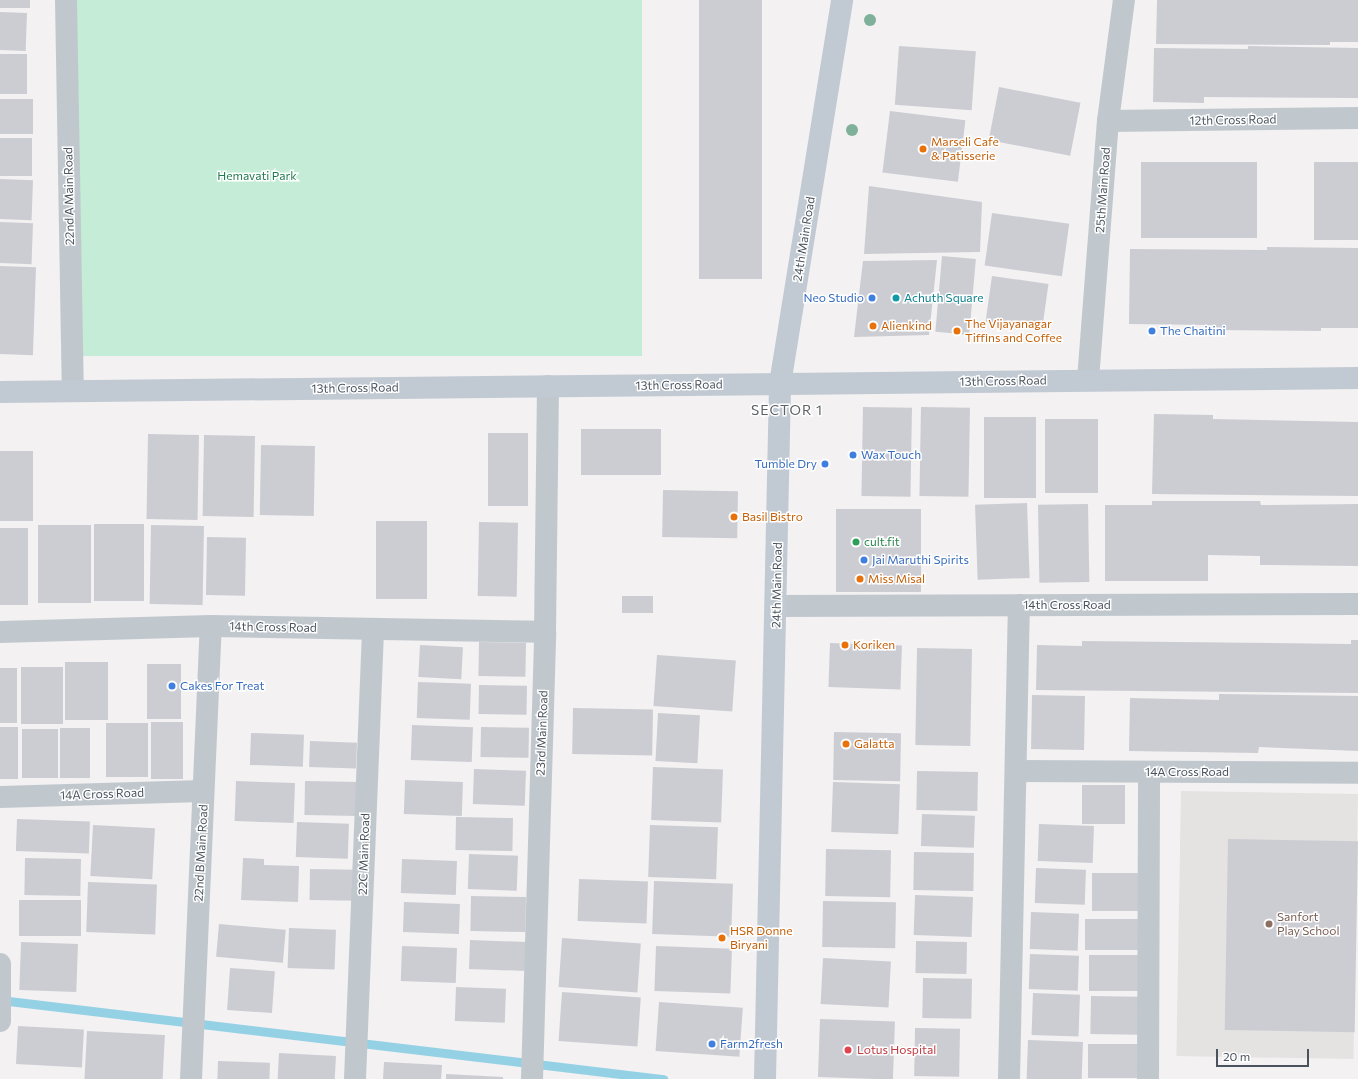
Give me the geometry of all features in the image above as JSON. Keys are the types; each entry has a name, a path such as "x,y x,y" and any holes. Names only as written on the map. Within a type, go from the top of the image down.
{"street":[{"name":"22nd A Main Road","path":"66,0 73,392"},
{"name":"24th Main Road","path":"765,1078 777,606 780,384 842,0"},
{"name":"25th Main Road","path":"1088,380 1108,121 1124,0"},
{"name":"12th Cross Road","path":"1108,121 1358,118"},
{"name":"13th Cross Road","path":"0,392 1358,378"},
{"name":"23rd Main Road","path":"532,1079 545,632 548,386"},
{"name":"14th Cross Road","path":"777,606 1358,604"},
{"path":"1009,1079 1019,605"},
{"name":"14th Cross Road","path":"0,632 211,626 545,632"},
{"name":"22nd B Main Road","path":"190,1079 211,626"},
{"name":"22C Main Road","path":"355,1079 373,629"},
{"name":"14A Cross Road","path":"1016,771 1358,773"},
{"path":"1148,1079 1150,772"},
{"name":"14A Cross Road","path":"0,797 203,791"},
{"path":"0,964 0,1021"}],"shaded area":[{"name":"Sanfort Play School","path":"1181,791 1358,794 1353,1059 1176,1056"}],"green space":[{"name":"Hemavati Park","path":"77,0 642,0 642,356 77,356"}],"building":[{"path":"0,0 30,0 30,8 0,8"},
{"path":"699,0 762,0 762,279 699,279"},
{"path":"1157,0 1358,0 1358,42 1330,42 1330,45 1156,44"},
{"path":"0,12 27,13 26,51 0,50"},
{"path":"899,46 976,51 972,110 895,105"},
{"path":"1248,46 1358,48 1358,98 1204,97 1204,103 1153,102 1154,48 1248,49"},
{"path":"0,54 27,54 27,94 0,94"},
{"path":"999,87 1080,103 1070,156 989,140"},
{"path":"0,99 33,99 33,134 0,134"},
{"path":"890,111 965,120 958,182 882,173"},
{"path":"0,138 32,138 32,176 0,176"},
{"path":"1141,162 1257,162 1257,238 1141,238"},
{"path":"1314,162 1358,162 1358,240 1314,240"},
{"path":"0,179 33,180 32,220 0,219"},
{"path":"869,186 982,202 980,252 864,254"},
{"path":"992,213 1069,224 1062,276 985,265"},
{"path":"0,222 33,223 32,264 0,263"},
{"path":"1267,247 1358,248 1358,328 1321,328 1321,331 1208,330 1208,325 1129,324 1130,249 1267,250"},
{"path":"942,256 976,259 969,335 935,332"},
{"name":"Achuth Square","path":"937,260 929,335 854,337 863,261"},
{"path":"0,266 36,267 33,355 0,354"},
{"path":"992,276 1048,284 1042,329 986,322"},
{"path":"863,407 912,408 910,497 861,496"},
{"path":"921,407 970,408 968,497 919,496"},
{"path":"1154,414 1213,415 1213,419 1358,422 1358,496 1152,494"},
{"path":"984,417 1036,417 1036,498 984,498"},
{"path":"1045,419 1098,419 1098,493 1045,493"},
{"path":"581,429 661,429 661,475 581,475"},
{"path":"488,433 528,433 528,506 488,506"},
{"path":"148,434 199,435 198,520 147,519"},
{"path":"204,435 255,436 254,517 203,516"},
{"path":"261,445 315,446 314,516 260,515"},
{"path":"0,451 33,451 33,521 0,521"},
{"path":"663,490 738,491 737,538 662,537"},
{"path":"1152,501 1260,501 1261,505 1358,504 1358,566 1260,565 1260,556 1208,555 1208,581 1105,581 1105,505 1152,505"},
{"path":"1027,503 1030,578 978,580 975,505"},
{"path":"1088,504 1089,582 1039,583 1038,505"},
{"path":"836,509 921,509 921,592 836,592"},
{"path":"376,521 427,521 427,599 376,599"},
{"path":"479,522 518,523 517,597 478,596"},
{"path":"94,524 144,524 144,601 94,601"},
{"path":"38,525 91,525 91,603 38,603"},
{"path":"151,525 204,526 203,605 150,604"},
{"path":"0,528 28,528 28,605 0,605"},
{"path":"207,537 246,538 245,596 206,595"},
{"path":"622,596 653,596 653,613 622,613"},
{"path":"1351,640 1358,640 1358,693 1036,690 1037,645 1082,646 1082,641 1351,644"},
{"path":"479,642 526,643 525,677 478,676"},
{"path":"830,643 902,646 900,689 828,687"},
{"path":"420,645 463,647 461,679 418,677"},
{"path":"917,648 972,649 970,746 915,745"},
{"path":"657,655 736,661 732,711 653,706"},
{"path":"65,662 108,662 108,720 65,720"},
{"path":"147,664 181,664 181,719 147,719"},
{"path":"21,667 63,667 63,724 21,724"},
{"path":"0,668 17,668 17,723 0,723"},
{"path":"418,682 471,684 470,720 417,718"},
{"path":"479,685 527,686 526,715 478,714"},
{"path":"1219,694 1358,696 1358,751 1259,747 1258,753 1129,751 1130,698 1219,700"},
{"path":"1032,695 1085,696 1084,750 1031,749"},
{"path":"573,708 653,709 652,755 572,754"},
{"path":"658,713 700,715 697,763 655,761"},
{"path":"151,722 183,722 183,779 151,779"},
{"path":"106,723 148,723 148,777 106,777"},
{"path":"412,725 473,727 472,762 411,760"},
{"path":"0,727 18,727 18,779 0,779"},
{"path":"481,727 529,728 528,758 480,757"},
{"path":"60,728 90,728 90,778 60,778"},
{"path":"22,729 58,729 58,778 22,778"},
{"path":"834,732 901,733 900,781 833,780"},
{"path":"251,733 304,735 303,767 250,765"},
{"path":"310,741 357,743 356,769 309,767"},
{"path":"653,767 723,769 721,822 651,820"},
{"path":"474,769 526,771 525,806 473,804"},
{"path":"917,771 978,772 977,811 916,810"},
{"path":"405,780 463,782 462,816 404,814"},
{"path":"236,781 295,783 294,823 235,821"},
{"path":"305,781 359,782 358,816 304,815"},
{"path":"833,782 900,784 898,834 831,832"},
{"path":"1082,785 1125,785 1125,824 1082,824"},
{"path":"922,814 975,816 974,848 921,846"},
{"path":"456,817 513,818 512,851 455,850"},
{"path":"17,819 90,822 89,854 16,851"},
{"path":"297,822 349,824 348,859 296,857"},
{"path":"1039,824 1094,826 1093,863 1038,861"},
{"path":"93,825 155,828 152,879 90,876"},
{"path":"650,825 718,827 716,879 648,877"},
{"path":"1228,839 1358,841 1355,1032 1225,1030"},
{"path":"826,849 891,850 890,897 825,896"},
{"path":"914,852 974,853 973,891 913,890"},
{"path":"469,854 518,856 517,891 468,889"},
{"path":"25,858 81,859 80,896 24,895"},
{"path":"243,858 264,859 264,865 299,866 298,902 241,900"},
{"path":"402,859 457,861 456,895 401,893"},
{"path":"1036,868 1086,870 1085,905 1035,903"},
{"path":"310,869 357,870 356,901 309,900"},
{"path":"1092,873 1140,873 1140,911 1092,911"},
{"path":"579,879 648,881 646,923 578,921"},
{"path":"654,881 733,884 731,937 652,934"},
{"path":"88,882 157,884 155,934 86,932"},
{"path":"915,895 973,897 972,937 914,935"},
{"path":"471,896 526,897 525,932 470,931"},
{"path":"19,900 81,900 81,936 19,936"},
{"path":"823,901 896,902 895,948 822,947"},
{"path":"404,902 460,904 459,934 403,932"},
{"path":"1031,912 1079,914 1078,951 1030,949"},
{"path":"1085,919 1140,919 1140,950 1085,950"},
{"path":"219,924 286,930 283,963 216,957"},
{"path":"289,928 336,930 335,970 288,968"},
{"path":"562,938 641,944 637,992 559,987"},
{"path":"470,940 527,942 526,971 469,969"},
{"path":"916,941 967,942 966,974 915,973"},
{"path":"21,942 78,944 76,992 19,990"},
{"path":"402,946 457,948 456,983 401,981"},
{"path":"656,946 732,949 730,994 654,991"},
{"path":"1030,954 1079,956 1078,991 1029,989"},
{"path":"1089,955 1141,955 1141,991 1089,991"},
{"path":"823,958 891,962 888,1007 821,1004"},
{"path":"230,968 275,971 272,1013 227,1010"},
{"path":"923,978 972,979 971,1019 922,1018"},
{"path":"456,987 506,989 505,1023 455,1021"},
{"path":"562,992 641,998 637,1046 559,1041"},
{"path":"1033,993 1080,995 1079,1037 1032,1035"},
{"path":"1091,996 1140,997 1139,1035 1090,1034"},
{"path":"659,1002 743,1008 739,1057 656,1051"},
{"path":"820,1019 895,1022 893,1079 818,1077"},
{"path":"18,1026 84,1029 82,1067 16,1064"},
{"path":"915,1028 960,1029 959,1077 914,1076"},
{"path":"87,1031 165,1035 163,1079 84,1079"},
{"path":"1028,1040 1083,1042 1082,1079 1027,1079"},
{"path":"1088,1044 1138,1044 1138,1078 1088,1078"},
{"path":"279,1053 336,1056 335,1079 278,1079"},
{"path":"218,1061 270,1063 269,1079 217,1079"},
{"path":"384,1062 442,1065 441,1079 383,1079"},
{"path":"446,1074 503,1077 503,1079 446,1079"}],"waterway":[{"path":"0,1000 663,1079"}],"place":[{"name":"Marseli Cafe & Patisserie","path":"923,149"},
{"name":"Neo Studio","path":"872,298"},
{"name":"Achuth Square","path":"896,298"},
{"name":"Alienkind","path":"873,326"},
{"name":"The Vijayanagar Tiffins and Coffee","path":"957,331"},
{"name":"The Chaitini","path":"1152,331"},
{"name":"Wax Touch","path":"853,455"},
{"name":"Tumble Dry","path":"825,464"},
{"name":"Basil Bistro","path":"734,517"},
{"name":"cult.fit","path":"856,542"},
{"name":"Jai Maruthi Spirits","path":"864,560"},
{"name":"Miss Misal","path":"860,579"},
{"name":"Koriken","path":"845,645"},
{"name":"Cakes For Treat","path":"172,686"},
{"name":"Galatta","path":"846,744"},
{"name":"Sanfort Play School","path":"1269,924"},
{"name":"HSR Donne Biryani","path":"722,938"},
{"name":"Farm2fresh","path":"712,1044"},
{"name":"Lotus Hospital","path":"848,1050"}],"district":[{"name":"SECTOR 1","path":"787,410"}]}
